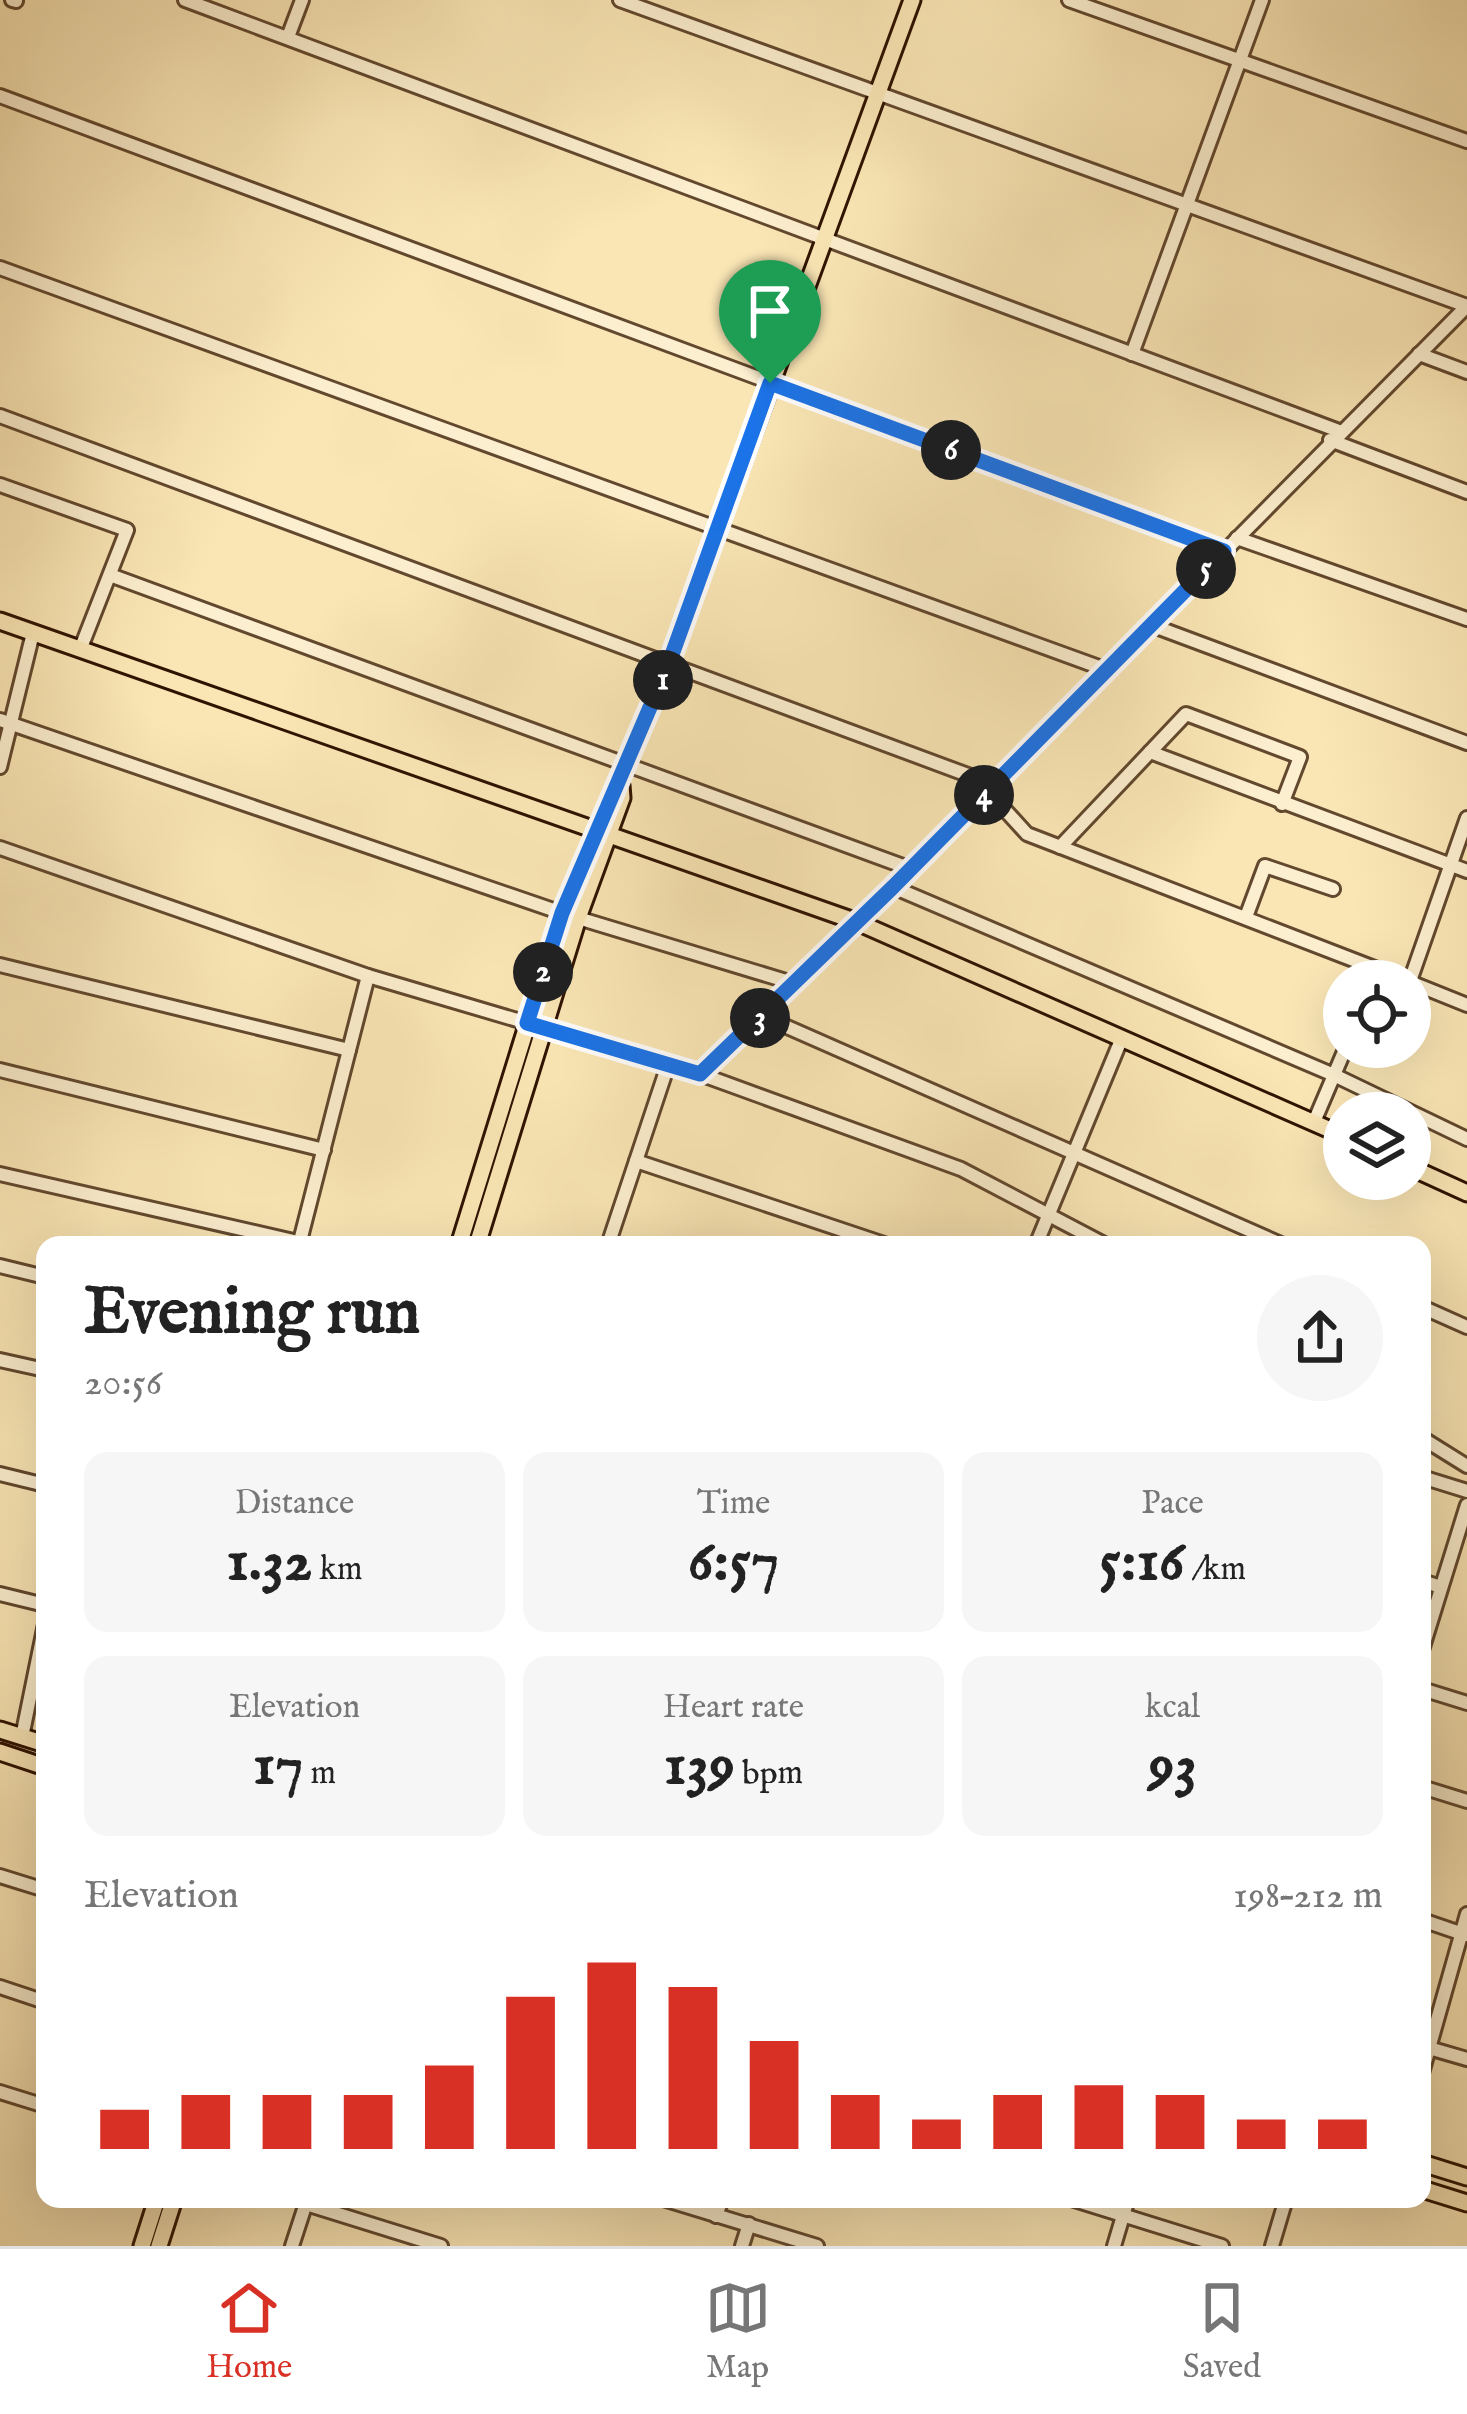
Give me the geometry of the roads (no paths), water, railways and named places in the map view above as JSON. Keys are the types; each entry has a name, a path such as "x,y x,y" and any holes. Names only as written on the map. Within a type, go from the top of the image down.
{"main road":[{"path":"462,1236 570,915 622,798 621,784 913,0"},
{"path":"0,621 601,837 856,922 1323,1126"},
{"path":"479,1236 535,1026"},
{"path":"1431,1175 1465,1187"},
{"path":"0,1730 36,1741"},
{"path":"0,1752 36,1764"},
{"path":"1431,2166 1467,2177"},
{"path":"1431,2192 1467,2203"},
{"path":"142,2246 154,2208"},
{"path":"159,2246 171,2208"}],"street":[{"path":"185,0 1132,354 1467,492"},
{"path":"288,38 302,0"},
{"path":"620,0 1467,306 911,869 700,1074"},
{"path":"1069,0 1467,141"},
{"path":"1132,354 1262,0"},
{"path":"0,96 1224,551"},
{"path":"0,268 1107,670"},
{"path":"1419,354 1467,372"},
{"path":"0,416 976,778 1027,834 1246,917 1345,960"},
{"path":"0,485 128,530 80,650"},
{"path":"1237,538 1467,620"},
{"path":"110,574 911,869"},
{"path":"1151,625 1467,743"},
{"path":"0,767 5,722 33,633"},
{"path":"1060,847 1186,713 1300,757 1282,804"},
{"path":"5,722 570,915 796,984"},
{"path":"1150,752 1467,871"},
{"path":"1416,960 1467,818"},
{"path":"0,848 368,976 700,1074 961,1169 1090,1236"},
{"path":"1246,917 1265,866 1333,890"},
{"path":"893,887 1334,1076 1467,1139"},
{"path":"0,965 350,1050"},
{"path":"306,1236 368,976"},
{"path":"1431,990 1467,1005"},
{"path":"762,1016 1263,1236"},
{"path":"1039,1236 1121,1040"},
{"path":"611,1236 668,1065"},
{"path":"1314,1122 1337,1068"},
{"path":"0,1070 324,1150"},
{"path":"636,1161 860,1236"},
{"path":"0,1174 269,1236"},
{"path":"0,1266 36,1275"},
{"path":"1431,1311 1467,1328"},
{"path":"0,1360 36,1368"},
{"path":"1431,1444 1467,1466"},
{"path":"0,1474 36,1483"},
{"path":"1431,1480 1467,1491"},
{"path":"1431,1621 1467,1505"},
{"path":"1451,1554 1467,1559"},
{"path":"1431,1584 1441,1587"},
{"path":"0,1594 36,1603"},
{"path":"22,1737 36,1668"},
{"path":"1431,1693 1467,1703"},
{"path":"1431,1790 1467,1801"},
{"path":"0,1876 36,1887"},
{"path":"1431,2032 1467,1915"},
{"path":"1431,1923 1464,1934"},
{"path":"0,1987 36,1999"},
{"path":"1431,2049 1467,2060"},
{"path":"0,2092 36,2103"},
{"path":"292,2246 305,2208"},
{"path":"328,2208 442,2246"},
{"path":"691,2208 818,2246"},
{"path":"716,2216 719,2208"},
{"path":"1101,2208 1222,2246"},
{"path":"1114,2246 1126,2208"},
{"path":"1272,2246 1283,2208"},
{"path":"742,2246 749,2224"}]}
